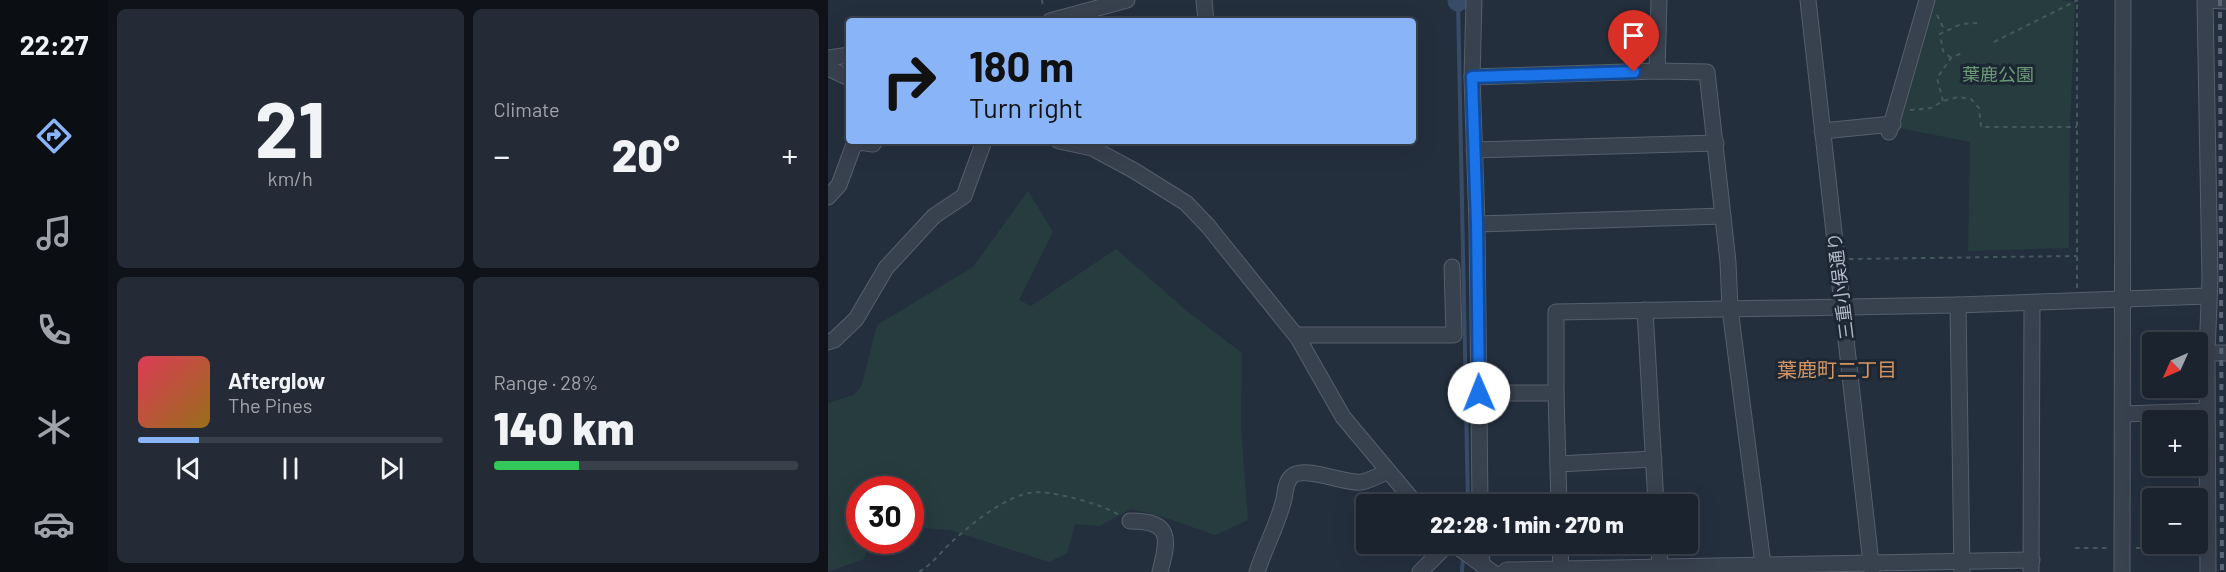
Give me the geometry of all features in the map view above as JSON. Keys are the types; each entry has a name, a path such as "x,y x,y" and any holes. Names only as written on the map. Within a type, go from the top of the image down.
{"street":[{"path":"1073,18 1103,14 1127,0"},
{"path":"1204,0 1206,18"},
{"path":"1474,0 1472,77 1477,224 1480,494"},
{"path":"1657,71 1659,0"},
{"name":"三重小俣通り","path":"1808,0 1872,567"},
{"path":"1822,131 1892,123 1927,0"},
{"path":"2122,572 2123,0"},
{"path":"2207,332 2205,0 2226,1"},
{"path":"828,58 846,55"},
{"path":"828,68 846,77"},
{"path":"1472,77 1657,71 1707,72 1716,143 1731,309 1764,569"},
{"path":"1474,150 1716,143"},
{"path":"828,197 839,185 853,147 857,144"},
{"path":"828,342 834,340 856,319 886,268 934,216 964,196 983,144"},
{"path":"1093,145 1186,203 1233,254 1297,335 1343,417 1408,494"},
{"path":"1477,224 1723,216"},
{"path":"1297,335 1454,334 1452,267"},
{"path":"1559,494 1556,312 1958,305 2208,296"},
{"path":"1504,572 1507,570 1660,568 2032,566 2032,303"},
{"path":"1958,305 1962,567"},
{"path":"1645,310 1656,494"},
{"path":"2208,353 2226,353"},
{"path":"1479,393 1556,393"},
{"path":"2123,414 2142,413"},
{"path":"1558,464 1654,459"},
{"path":"1257,572 1280,514 1291,476 1298,473 1328,475 1352,482 1363,482 1388,471"},
{"path":"1130,520 1158,526 1165,534 1167,545 1160,572"},
{"path":"1420,572 1441,554"},
{"path":"1466,554 1482,565"},
{"path":"1560,554 1561,570"},
{"path":"1659,554 1660,568"},
{"path":"2208,554 2208,572"}],"path":[{"path":"1994,42 2078,0 2077,302"},
{"path":"1951,58 1943,51 1940,34 1961,24 1977,23"},
{"path":"1943,101 1937,78 1951,58 1962,53"},
{"path":"1892,123 1917,109 1930,108 1958,97 1971,99 1979,108 1981,127 2077,127"},
{"path":"1847,259 2077,256"},
{"path":"919,572 974,522 1011,500 1034,492 1064,495 1106,507 1130,520"},
{"path":"2075,548 2142,548"}],"green space":[{"name":"葉鹿公園","path":"1932,0 2075,2 2070,127 2069,248 1968,251 1970,142 1899,128"},
{"path":"1028,191 1053,232 1019,300 1031,306 1116,249 1187,311 1242,353 1241,428 1248,520 1215,535 1131,509 1099,526 1075,524 1067,553 1049,562 950,530 924,528 924,476 846,476 846,554 866,554 864,559 828,572 828,403 854,395 862,385 877,325 973,267"}],"waterway":[{"path":"1458,1 1468,494"},
{"path":"1462,572 1463,555"}],"railway":[{"path":"2220,0 2222,572"}],"district":[{"name":"葉鹿町二丁目","path":"1837,369"}],"route":[{"path":"1479,393 1472,77 1634,72"}]}
